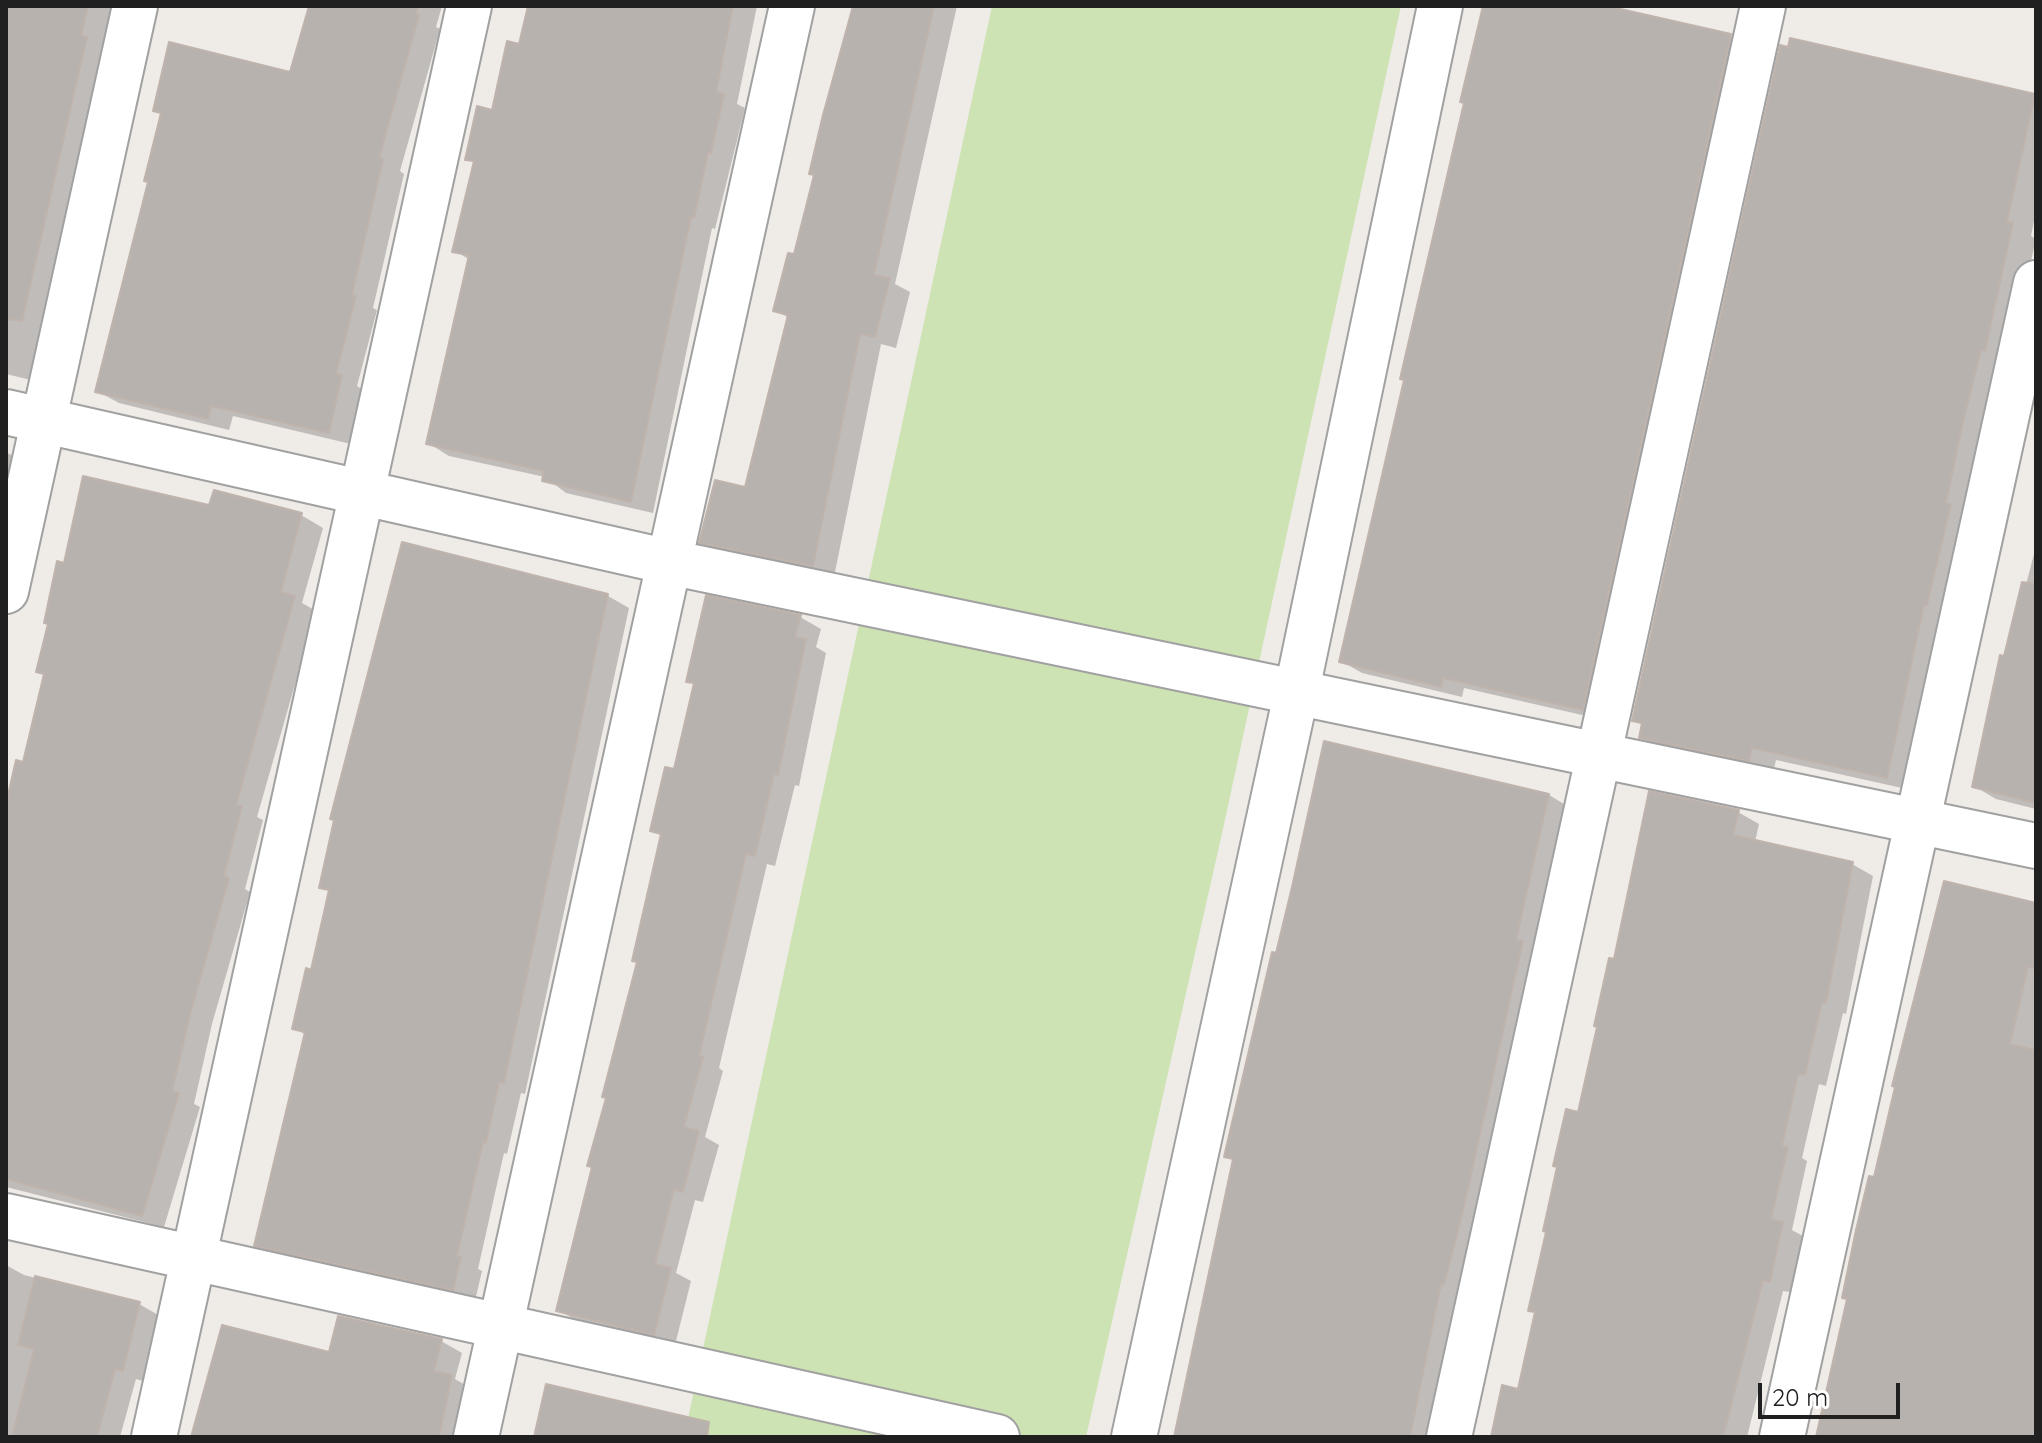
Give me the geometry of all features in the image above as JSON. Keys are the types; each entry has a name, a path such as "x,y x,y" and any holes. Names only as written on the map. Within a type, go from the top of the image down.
{"street":[{"path":"6,591 25,416 135,6"},
{"path":"154,1437 469,6"},
{"path":"476,1437 498,1326 792,6"},
{"path":"1134,1437 1297,690 1440,6"},
{"path":"1449,1437 1763,6"},
{"path":"1782,1437 2036,283"},
{"path":"25,416 669,562 1297,690 2036,846"},
{"path":"6,1216 997,1437"}],"green space":[{"path":"992,6 1401,6 1223,829 1086,1437 684,1437"}],"building":[{"path":"6,6 88,6 81,36 87,37 22,321 6,319"},
{"path":"309,6 418,6 416,14 419,15 379,158 383,159 352,295 356,296 336,374 342,375 329,433 211,406 208,419 95,392 148,182 144,181 161,113 153,111 169,42 290,72"},
{"path":"528,6 733,6 716,92 724,94 694,218 691,217 631,502 542,481 544,471 426,444 469,255 452,252 474,161 465,160 477,106 492,110 507,41 519,44"},
{"path":"853,6 934,6 874,275 890,278 875,337 860,334 813,566 699,543 715,480 745,487 788,315 773,311 788,253 794,254 814,175 809,174 823,115"},
{"path":"1483,6 1607,6 1731,34 1583,710 1443,678 1441,687 1339,662 1404,380 1400,379 1464,103 1460,102"},
{"path":"1790,38 2035,94 2007,222 2013,223 1985,351 1981,350 1963,422 1946,503 1951,504 1927,605 1924,605 1887,778 1752,748 1749,761 1639,738 1642,723 1632,721 1780,45 1788,47"},
{"path":"83,476 209,505 214,490 302,513 281,592 295,596 236,805 242,806 224,876 229,878 172,1091 179,1093 142,1216 6,1179 6,804 16,760 23,762 44,674 36,672 48,624 44,623 57,561 64,563"},
{"path":"402,542 608,594 504,1083 499,1082 486,1143 483,1142 457,1256 461,1257 453,1290 254,1246 305,1032 292,1029 306,968 311,970 329,890 319,888 334,820 330,819"},
{"path":"2022,582 2036,584 2036,803 1972,787 2000,655 2004,656"},
{"path":"706,595 801,615 795,637 806,639 778,775 774,774 755,856 746,854 699,1056 703,1057 684,1127 699,1131 683,1192 674,1189 655,1264 671,1268 654,1335 556,1311 592,1167 587,1166 606,1098 602,1097 637,962 632,961 661,834 650,831 665,767 674,769 694,683 686,682"},
{"path":"1324,741 1549,794 1516,940 1523,941 1463,1211 1444,1285 1441,1284 1410,1437 1174,1437 1233,1159 1224,1157 1272,952 1276,953 1292,887"},
{"path":"1649,791 1739,810 1733,835 1853,862 1826,1003 1822,1002 1805,1075 1798,1074 1782,1146 1788,1147 1771,1219 1783,1222 1770,1282 1763,1280 1723,1437 1491,1437 1502,1385 1518,1389 1535,1312 1528,1311 1546,1232 1543,1231 1557,1167 1553,1166 1566,1109 1578,1112 1609,958 1614,959"},
{"path":"1944,881 2036,903 2036,969 2028,967 2010,1044 2036,1050 2036,1437 1816,1437 1847,1299 1842,1298 1856,1230 1869,1176 1874,1177 1895,1087 1892,1086"},
{"path":"35,1276 140,1302 123,1371 115,1369 97,1437 12,1437 34,1349 18,1345"},
{"path":"338,1316 442,1339 434,1371 452,1375 439,1437 191,1437 222,1325 329,1352"},
{"path":"546,1384 709,1422 707,1437 534,1437"}]}
